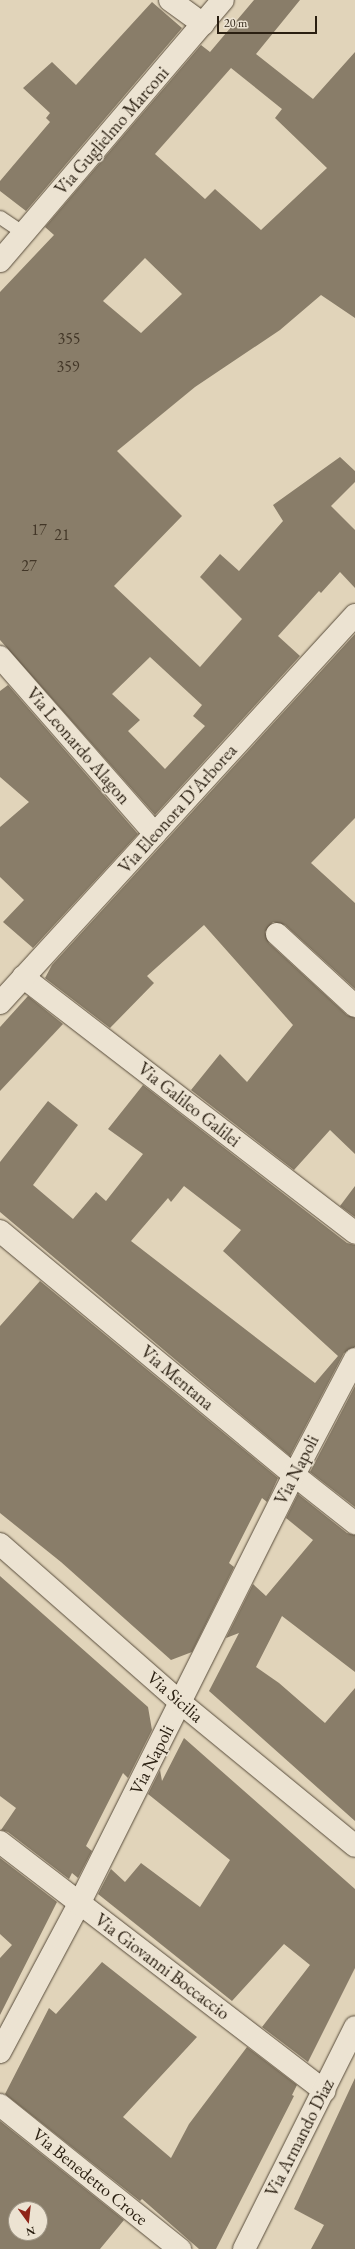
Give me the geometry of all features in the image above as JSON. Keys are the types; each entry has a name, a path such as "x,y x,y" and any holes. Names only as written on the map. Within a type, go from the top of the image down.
{"street":[{"path":"170,0 203,24"},
{"name":"Via Guglielmo Marconi","path":"0,261 223,0"},
{"name":"Via Eleonora D'Arborea","path":"0,1003 355,615"},
{"name":"Via Leonardo Alagon","path":"0,657 155,834"},
{"path":"277,934 355,1006"},
{"name":"Via Galileo Galilei","path":"23,977 355,1233"},
{"name":"Via Mentana","path":"0,1231 294,1475 355,1523"},
{"name":"Via Napoli","path":"0,2052 79,1904 294,1475 355,1359"},
{"name":"Via Sicilia","path":"0,1544 181,1703 355,1846"},
{"name":"Via Giovanni Boccaccio","path":"0,1842 325,2091"},
{"name":"Via Armando Diaz","path":"244,2249 325,2091 355,2027"},
{"name":"Via Benedetto Croce","path":"0,2105 180,2249"}],"lane":[{"path":"0,217 24,233"}],"building":[{"path":"254,0 300,0 256,54 313,99 355,52 355,318 321,295 280,330 195,387 117,451 182,516 114,586 200,667 242,619 200,577 220,554 239,571 283,521 273,505 340,457 355,471 355,482 331,506 355,530 355,588 340,572 321,593 319,591 278,636 300,656 155,815 0,640 0,292 54,235 45,227 201,45 210,52","holes":["231,68 282,109 275,118 327,168 261,230 215,189 205,199 155,154","145,258 182,294 141,333 103,301","150,657 202,705 193,716 205,726 165,769 128,731 140,720 112,694"]},
{"path":"152,2 182,28 26,211 0,191 0,181 50,122 46,118 50,113 23,88 52,62 76,85"},
{"path":"355,634 355,818 311,863 355,903 355,989 285,925 273,922 265,932 269,943 347,1015 355,1018 355,1154 330,1130 294,1170 191,1090 220,1054 247,1082 293,1025 204,925 147,976 154,983 110,1028 45,978 52,965"},
{"path":"8,685 138,834 33,948 3,922 24,900 0,877 0,827 29,802 0,777 0,691"},
{"path":"28,996 63,1024 0,1091 0,1027"},
{"path":"143,1085 347,1243 355,1245 355,1347 344,1353 290,1456 0,1212 0,1162 48,1101 78,1125 33,1185 73,1219 96,1192 106,1201 143,1154 108,1129","holes":["184,1186 241,1230 223,1251 338,1356 315,1383 131,1241 168,1198 171,1202"]},
{"path":"355,1186 355,1217 340,1206"},
{"path":"40,1281 278,1478 267,1502 262,1498 229,1563 234,1567 192,1652 171,1660 61,1562 0,1513 0,1326"},
{"path":"355,1386 355,1507 310,1472"},
{"path":"298,1494 347,1533 355,1535 355,1672 282,1616 256,1667 279,1683 325,1723 355,1688 355,1821 209,1691 239,1633 226,1638 253,1584 266,1596 313,1540 286,1518"},
{"path":"0,1576 148,1707 152,1730 128,1778 123,1773 86,1846 92,1851 78,1878 72,1873 69,1879 8,1832 1,1830 16,1808 0,1796"},
{"path":"184,1738 355,1889 355,1968 308,2062 262,2027 310,1965 284,1944 232,2001 98,1894 111,1869 125,1882 141,1863 200,1907 230,1860 148,1794 160,1770 162,1781"},
{"path":"0,1858 57,1902 0,2015 0,1958 12,1945 0,1934"},
{"path":"102,1962 197,2037 123,2117 171,2158 189,2124 247,2047 297,2085 292,2095 294,2096 216,2249 199,2249 142,2199 140,2201 5,2094 49,2008 56,2014"},
{"path":"355,2078 355,2249 311,2249 324,2225 294,2209"},
{"path":"0,2121 124,2220 100,2249 0,2249"}]}
